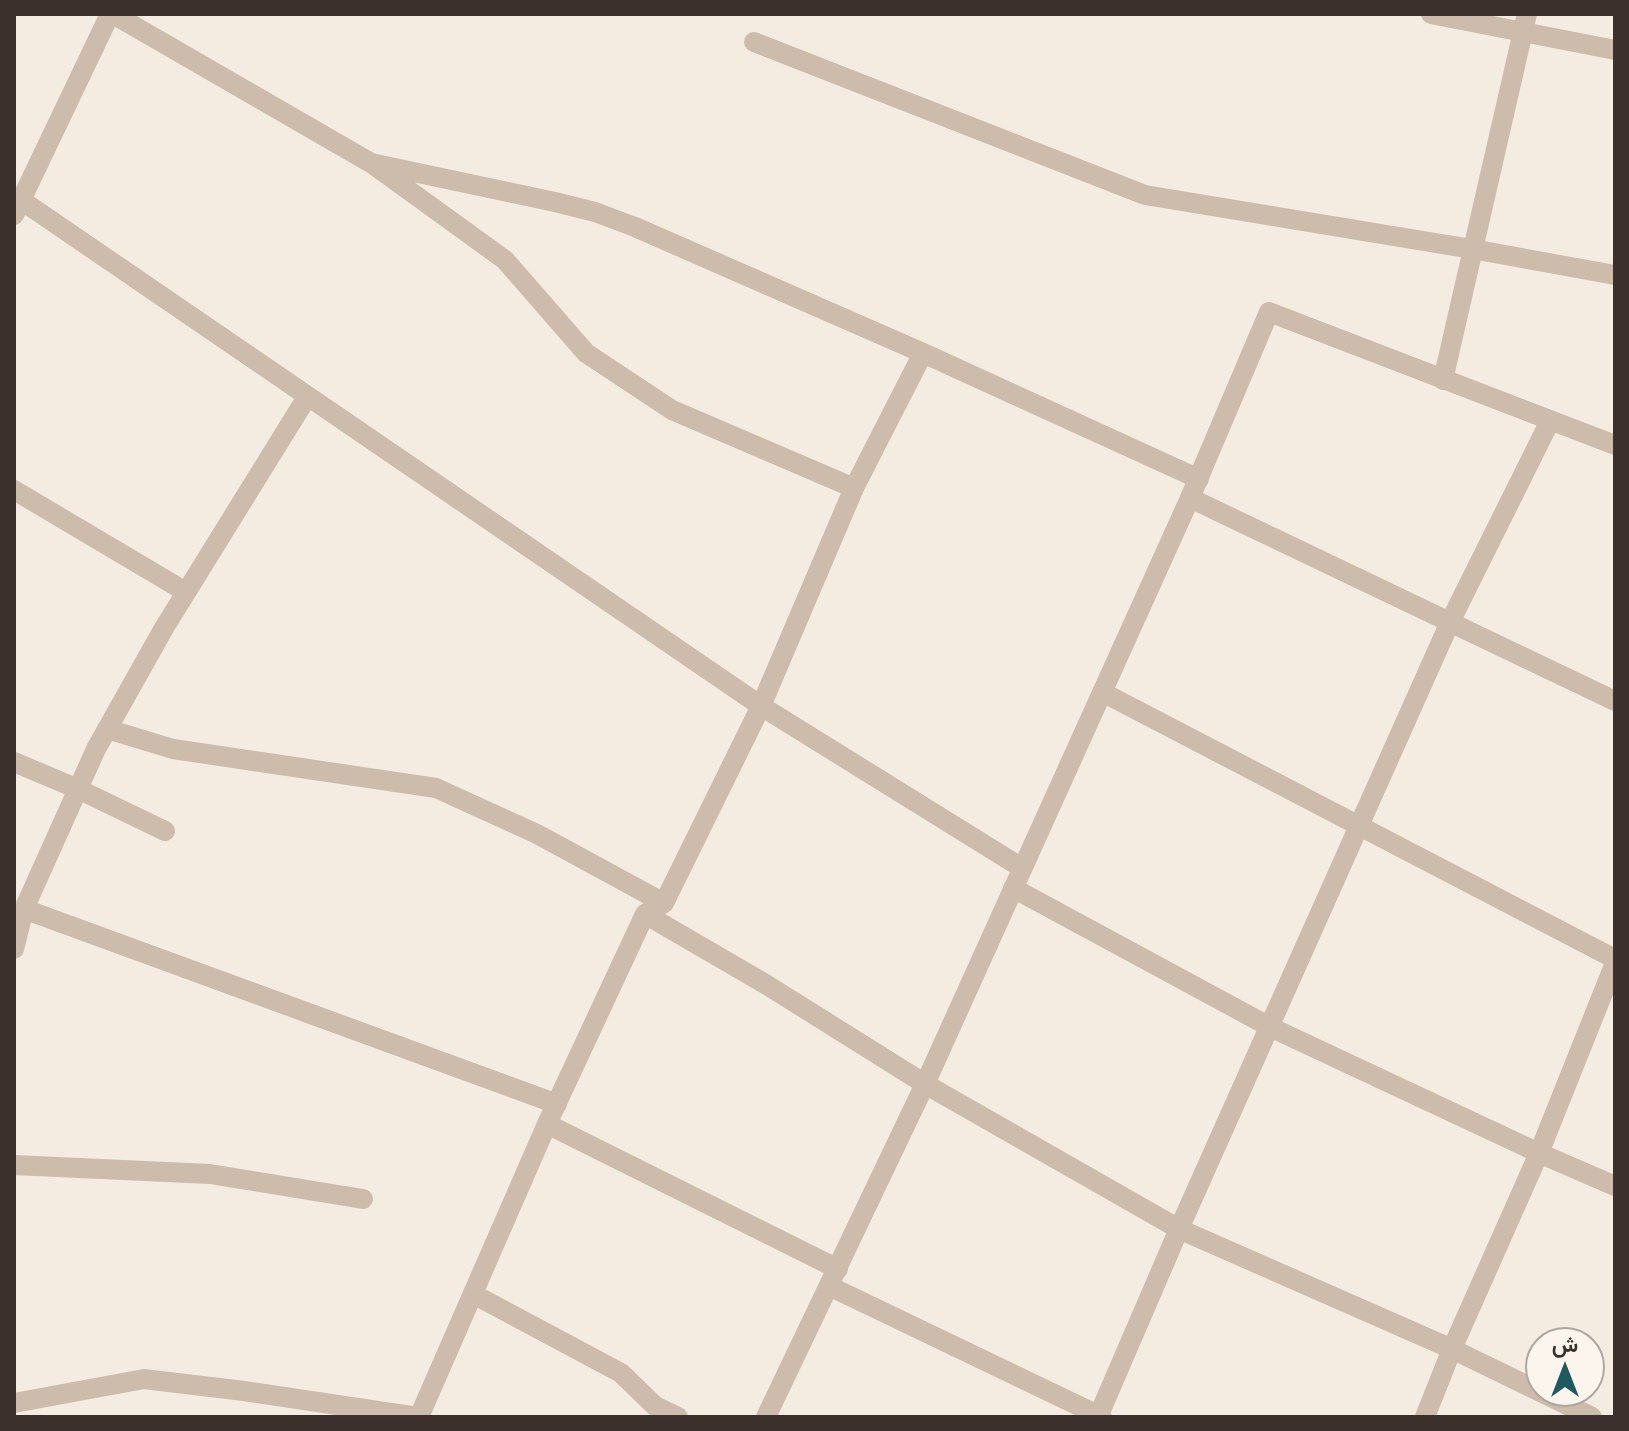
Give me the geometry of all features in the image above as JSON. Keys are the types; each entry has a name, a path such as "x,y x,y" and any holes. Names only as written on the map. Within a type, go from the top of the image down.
{"street":[{"path":"854,488 672,410 586,353 505,260 371,163 112,14 18,207 307,397 761,706 1022,868"},
{"path":"1431,14 1525,23 1615,50"},
{"path":"1443,380 1525,23"},
{"path":"754,42 1145,195 1615,275"},
{"path":"371,163 595,212 635,227 923,353 1199,479"},
{"path":"766,1417 925,1084 1199,479 1269,312 1615,445"},
{"path":"14,1403 144,1379 418,1417 547,1124 645,914 664,903 761,706 854,488 923,353"},
{"path":"14,949 24,909 107,729 164,628 307,397"},
{"path":"547,1124 1100,1416 1179,1229 1450,622 1550,421"},
{"path":"14,490 186,592"},
{"path":"1190,498 1615,701"},
{"path":"1102,692 1615,961 1539,1153 1425,1417"},
{"path":"107,729 173,749 436,788 537,834 664,903"},
{"path":"14,762 165,831"},
{"path":"1013,888 1270,1027 1615,1186"},
{"path":"24,909 557,1104"},
{"path":"645,914 767,985 925,1084 1179,1229 1452,1349 1592,1417"},
{"path":"14,1165 210,1174 363,1199"},
{"path":"473,1294 621,1373 655,1406 678,1417"}]}
